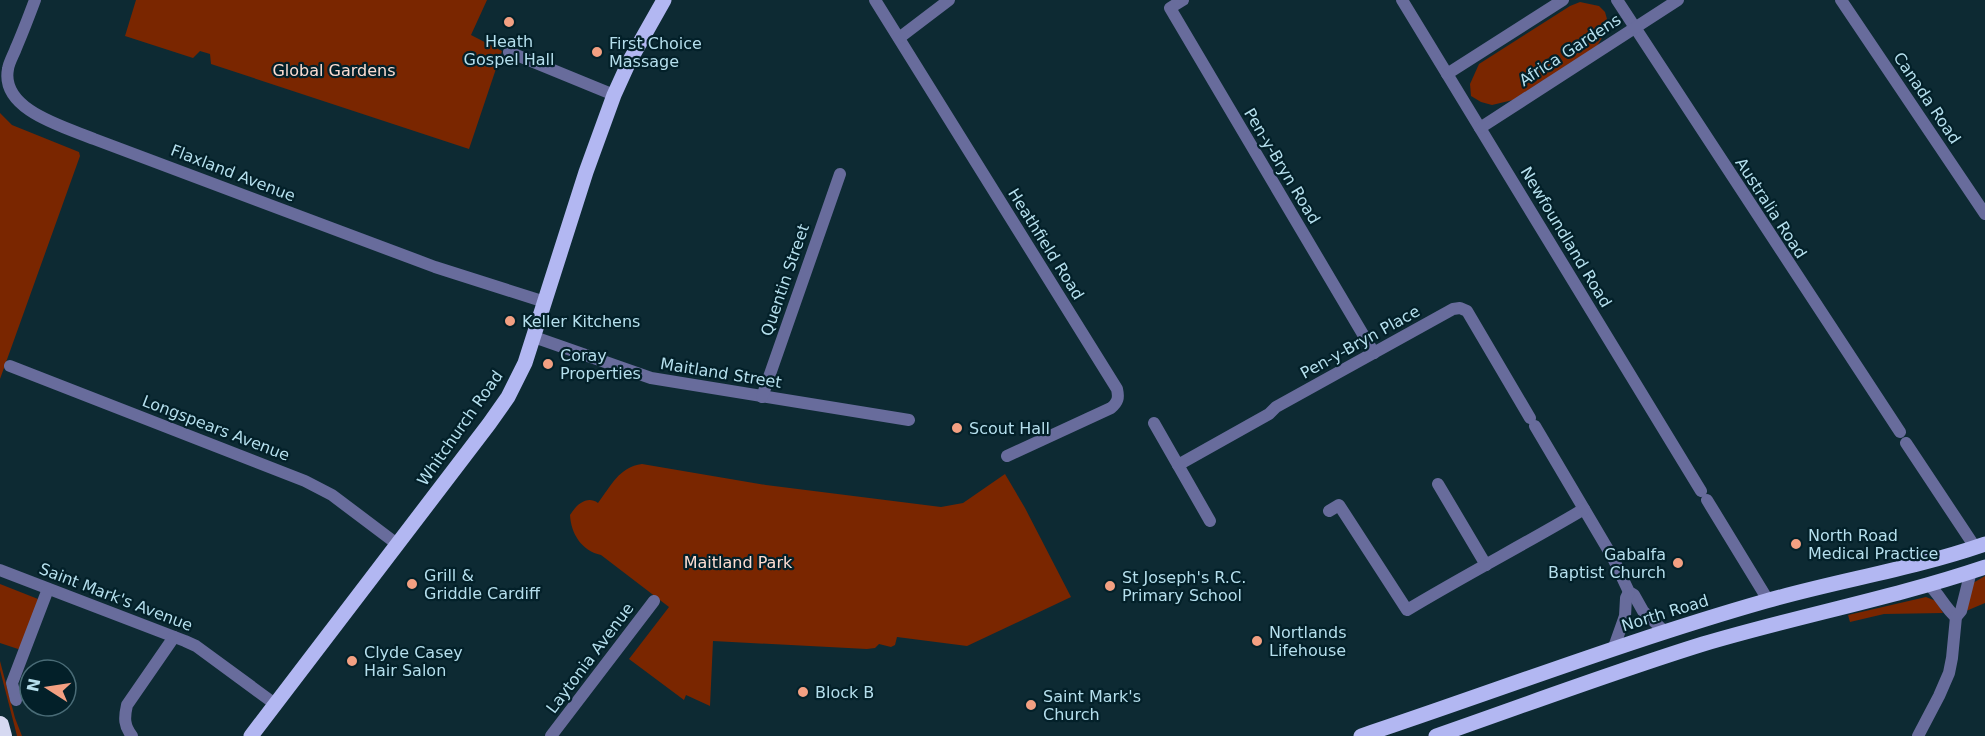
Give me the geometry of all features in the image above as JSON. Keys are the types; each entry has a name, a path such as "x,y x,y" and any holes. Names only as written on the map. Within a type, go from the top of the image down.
{"highway":[{"path":"0,725 3,736"}],"main road":[{"name":"Whitchurch Road","path":"251,736 508,397 522,370 534,337 586,172 614,95 629,62 664,0"},
{"name":"North Road","path":"1361,736 1614,647 1768,600 1916,565 1980,545"},
{"path":"1436,736 1634,666 1704,644 1929,585 1978,569"}],"street":[{"name":"Flaxland Avenue","path":"35,0 8,69 8,83 12,94 17,102 27,108 94,139 424,263 545,302"},
{"name":"Heathfield Road","path":"875,0 1117,389 1119,396 1117,404 1111,408 1007,456"},
{"path":"899,38 949,0"},
{"name":"Pen-y-Bryn Road","path":"1183,0 1170,8 1374,353"},
{"name":"Newfoundland Road","path":"1402,0 1768,600"},
{"path":"1447,74 1563,0"},
{"name":"Australia Road","path":"1617,0 1903,437 1980,545"},
{"name":"Africa Gardens","path":"1480,128 1678,0"},
{"name":"Canada Road","path":"1841,0 1985,214"},
{"path":"509,52 614,95"},
{"name":"Quentin Street","path":"762,396 840,174"},
{"name":"Pen-y-Bryn Place","path":"1178,465 1269,414 1276,407 1453,309 1460,308 1467,311 1584,509"},
{"name":"Maitland Street","path":"534,337 651,378 909,420"},
{"name":"Longspears Avenue","path":"10,366 305,481 332,495 397,544"},
{"path":"1154,423 1210,521"},
{"path":"1438,484 1485,565"},
{"path":"1329,511 1339,505 1407,610 1584,509 1613,558 1629,592 1664,632"},
{"path":"1918,736 1940,696 1949,673 1956,617 1961,611 1978,569"},
{"name":"Saint Mark's Avenue","path":"0,570 196,646 275,704"},
{"path":"1929,585 1956,617"},
{"path":"16,700 12,683 48,589"},
{"path":"1614,647 1625,616 1626,598 1629,592"},
{"name":"Laytonia Avenue","path":"551,736 654,601"},
{"path":"132,736 125,725 124,716 128,705 174,637"}],"green space":[{"name":"Global Gardens","path":"136,0 487,0 471,35 502,51 469,149 211,64 210,54 200,51 193,58 125,36"},
{"path":"1580,2 1599,6 1605,12 1607,30 1597,46 1513,100 1492,105 1471,96 1470,84 1479,64 1570,6"},
{"path":"0,113 12,125 79,152 80,156 0,379"},
{"name":"Maitland Park","path":"642,464 766,485 941,507 963,503 1005,474 1071,597 967,646 897,637 895,645 891,647 879,644 875,648 867,649 713,641 710,706 686,695 684,700 629,659 669,607 601,555 583,546 575,535 571,522 570,515 575,508 590,500 598,503 621,473"},
{"path":"1985,576 1985,603 1966,611 1973,583"},
{"path":"0,584 38,599 22,647 18,649 0,643"},
{"path":"1926,597 1936,601 1943,613 1884,614 1850,622 1848,615"},
{"path":"0,661 22,736 17,736 0,670"}],"place":[{"name":"Heath Gospel Hall","path":"509,22"},
{"name":"First Choice Massage","path":"597,52"},
{"name":"Keller Kitchens","path":"510,321"},
{"name":"Coray Properties","path":"548,364"},
{"name":"Scout Hall","path":"957,428"},
{"name":"North Road Medical Practice","path":"1796,544"},
{"name":"Gabalfa Baptist Church","path":"1678,563"},
{"name":"Grill & Griddle Cardiff","path":"412,584"},
{"name":"St Joseph's R.C. Primary School","path":"1110,586"},
{"name":"Nortlands Lifehouse","path":"1257,641"},
{"name":"Clyde Casey Hair Salon","path":"352,661"},
{"name":"Block B","path":"803,692"},
{"name":"Saint Mark's Church","path":"1031,705"}]}
